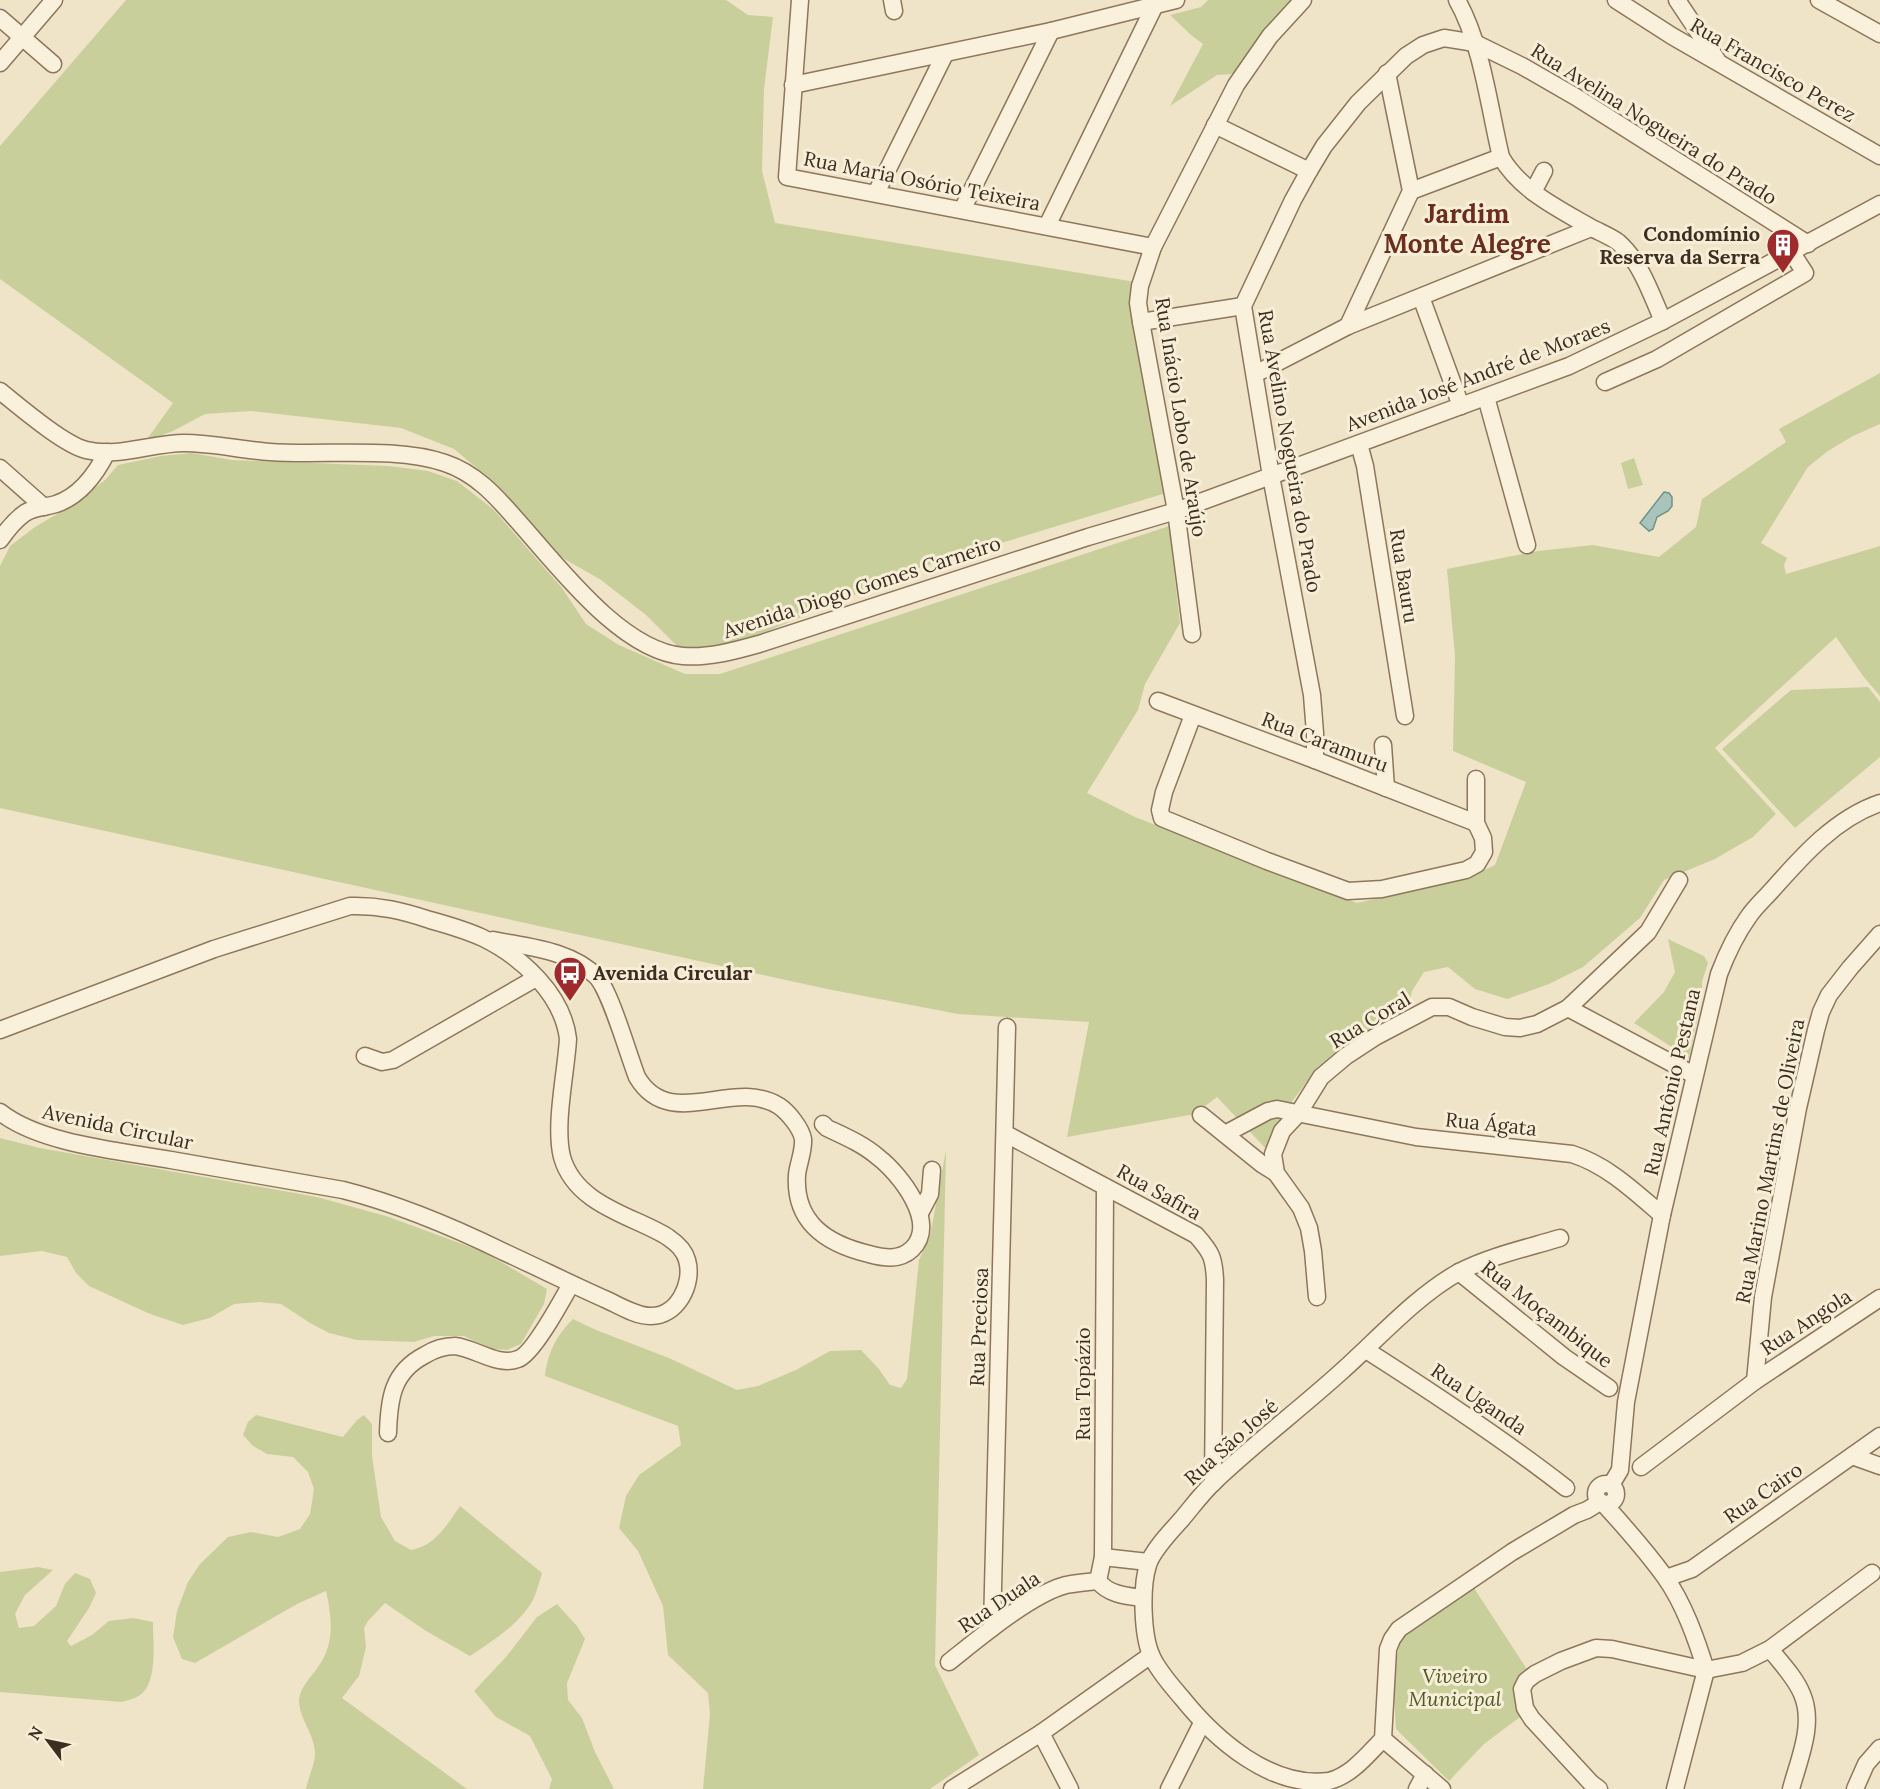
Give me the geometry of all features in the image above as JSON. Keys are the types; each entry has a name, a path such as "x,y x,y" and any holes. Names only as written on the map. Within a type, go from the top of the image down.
{"street":[{"path":"0,63 54,0"},
{"path":"793,85 1051,31 1176,0"},
{"name":"Rua Inácio Lobo de Araújo","path":"1192,634 1176,511 1138,303 1140,285 1153,247 1236,85 1270,36 1303,0"},
{"path":"1457,0 1466,16 1475,43 1501,157 1508,170 1533,192 1591,228 1616,240 1638,268 1663,321"},
{"name":"Rua Francisco Perez","path":"1616,0 1719,64 1880,156"},
{"path":"1677,0 1719,64"},
{"path":"1819,0 1841,4 1880,34"},
{"name":"Rua Maria Osório Teixeira","path":"803,1 793,85 787,177 1153,247"},
{"path":"1047,226 1154,7"},
{"path":"0,18 54,64"},
{"path":"962,210 1051,31"},
{"name":"Rua Avelino Nogueira do Prado","path":"1315,760 1312,695 1271,476 1243,306 1293,200 1340,123 1387,73 1423,45 1436,40 1454,39 1475,43"},
{"name":"Rua Avelina Nogueira do Prado","path":"1475,43 1522,66 1576,97 1808,244"},
{"path":"876,193 945,54"},
{"path":"1348,326 1411,191 1387,73"},
{"path":"1215,125 1309,171"},
{"path":"1411,191 1501,157"},
{"path":"1533,192 1544,171"},
{"name":"Avenida José André de Moraes","path":"1176,511 1569,366 1663,321 1880,204"},
{"path":"1255,374 1348,326 1591,228"},
{"path":"1605,382 1657,359 1805,273 1792,253"},
{"path":"1420,297 1461,406"},
{"path":"1141,322 1243,306"},
{"name":"Avenida Diogo Gomes Carneiro","path":"0,392 71,444 86,450 107,452 164,444 198,443 271,452 396,454 442,462 462,469 489,488 607,618 645,643 682,656 715,655 759,644 1088,537 1176,511"},
{"path":"1486,397 1527,545"},
{"name":"Rua Bauru","path":"1359,444 1365,466 1405,716"},
{"path":"0,540 12,524 25,513 64,501 76,493 99,468 107,452"},
{"path":"0,468 44,507"},
{"name":"Rua Caramuru","path":"1158,701 1476,824"},
{"path":"1193,715 1164,792 1160,810 1162,818 1348,891 1382,889 1466,870 1477,864 1485,845 1476,824 1476,779"},
{"path":"1383,745 1386,788"},
{"name":"Rua Antônio Pestana","path":"1605,1494 1622,1436 1626,1402 1662,1215 1694,1075 1719,974 1727,952 1749,915 1822,838 1858,813 1880,802"},
{"name":"Rua Coral","path":"1276,1173 1273,1154 1282,1131 1298,1114 1321,1077 1346,1056 1374,1037 1432,1007 1449,1007 1505,1027 1520,1028 1537,1024 1568,1008 1648,932 1679,880"},
{"name":"Avenida Circular","path":"0,1030 214,949 350,906 371,905 393,908 483,938 549,951 581,965 597,978 606,994 637,1077 643,1087 663,1101 676,1104 754,1098 780,1107 796,1125 803,1139 797,1176 798,1194 803,1213 822,1235 862,1253 884,1258 896,1258 913,1249 921,1231 920,1213 930,1194 932,1170"},
{"name":"Rua Marino Martins de Oliveira","path":"1755,1381 1762,1297 1798,1108 1821,1012 1829,995 1880,934"},
{"name":"Avenida Circular","path":"0,1112 19,1126 43,1135 343,1190 369,1197 453,1229 621,1307 651,1316 667,1312 680,1300 689,1277 689,1266 683,1249 677,1242 607,1209 594,1200 568,1171 562,1157 559,1139 568,1049 567,1025 556,1002 536,978 514,958 483,938"},
{"path":"365,1056 382,1062 393,1060 536,978"},
{"path":"1568,1008 1694,1075"},
{"name":"Rua Preciosa","path":"992,1628 1007,1027"},
{"path":"1225,1134 1268,1111 1277,1109 1298,1114"},
{"name":"Rua Ágata","path":"1298,1114 1416,1137 1572,1154 1592,1160 1662,1215"},
{"path":"1201,1115 1276,1173 1301,1208 1309,1228 1317,1298"},
{"path":"823,1124 878,1156 897,1175 920,1213"},
{"name":"Rua Safira","path":"1006,1134 1196,1235 1210,1252 1214,1261 1213,1483"},
{"name":"Rua Topázio","path":"1098,1581 1103,1557 1106,1187"},
{"name":"Rua São José","path":"1383,1739 1355,1767 1342,1776 1328,1781 1297,1782 1279,1778 1258,1767 1225,1744 1202,1723 1168,1682 1151,1655 1143,1598 1148,1562 1169,1533 1213,1483 1430,1291 1459,1272 1560,1238"},
{"name":"Rua Moçambique","path":"1459,1272 1564,1357 1609,1388"},
{"path":"388,1433 388,1407 392,1392 404,1370 416,1359 434,1350 455,1346 497,1359 512,1361 520,1359 536,1342 572,1284"},
{"name":"Rua Angola","path":"1755,1381 1880,1298"},
{"name":"Rua Uganda","path":"1366,1350 1459,1409 1566,1488"},
{"path":"1641,1467 1755,1381"},
{"name":"Rua Cairo","path":"1666,1578 1692,1569 1880,1436"},
{"path":"1852,1456 1880,1466"},
{"path":"1442,1789 1421,1782 1383,1739 1388,1649 1392,1639 1399,1629 1512,1552 1605,1494 1624,1526 1666,1578 1694,1634 1706,1670 1675,1789"},
{"path":"1103,1557 1148,1562"},
{"path":"1599,1789 1532,1719 1522,1698 1522,1689 1526,1681 1561,1661 1596,1648 1612,1649 1706,1670 1742,1663 1770,1649 1872,1573"},
{"path":"1098,1581 1102,1586 1116,1593 1143,1598"},
{"name":"Rua Duala","path":"950,1662 992,1628 1029,1604 1063,1586 1098,1581"},
{"path":"1770,1649 1795,1680 1807,1708 1806,1736 1791,1789"},
{"path":"952,1789 1041,1733 1151,1655"},
{"path":"1169,1789 1202,1723"},
{"path":"1041,1733 1070,1789"},
{"path":"1855,1789 1866,1764 1879,1750"}],"green space":[{"path":"126,0 726,0 748,15 773,17 764,89 762,171 775,223 1136,282 1166,493 919,568 717,652 678,647 646,615 601,580 561,557 478,469 454,449 401,428 251,411 205,414 173,431 145,442 173,403 0,279 0,146"},
{"path":"1208,0 1296,0 1233,74 1217,75 1170,106 1203,44 1170,15 1201,7"},
{"path":"1880,373 1880,424 1853,436 1828,451 1808,467 1761,543 1787,558 1784,565 1786,574 1880,546 1880,696 1836,637 1715,748 1776,814 1753,837 1715,859 1664,880 1640,918 1583,967 1549,984 1507,999 1475,989 1448,967 1424,972 1412,991 1409,1005 1318,1067 1290,1104 1269,1152 1217,1097 1195,1114 1067,1137 1089,1022 958,1014 827,989 0,808 0,566 10,546 35,527 74,504 105,480 118,465 161,456 192,453 232,460 389,466 428,471 457,481 493,509 562,588 586,624 619,645 685,674 720,674 1169,526 1180,623 1145,684 1138,710 1087,793 1135,817 1357,903 1467,878 1495,865 1526,782 1453,751 1455,656 1447,569 1538,551 1593,545 1659,557 1696,527 1702,499 1786,442 1779,429"},
{"path":"1634,458 1643,485 1628,489 1621,463"},
{"path":"1868,687 1880,702 1880,757 1795,828 1722,749 1791,690"},
{"path":"1668,939 1704,956 1708,963 1702,982 1702,997 1689,1058 1634,1023 1664,992 1675,972"},
{"path":"0,1138 40,1148 317,1197 386,1216 484,1252 547,1289 544,1304 521,1344 507,1350 492,1349 464,1336 434,1336 414,1342 357,1340 329,1333 281,1304 259,1302 234,1304 210,1318 183,1325 150,1314 89,1286 76,1273 67,1257 42,1251 0,1256"},
{"path":"946,1150 935,1665 979,1755 930,1789 703,1789 710,1714 708,1693 668,1655 663,1606 638,1551 619,1528 626,1496 639,1475 681,1445 678,1426 545,1376 548,1359 557,1338 573,1319 669,1358 737,1390 758,1386 796,1370 830,1351 861,1350 890,1385 901,1388 907,1379 919,1260 930,1236"},
{"path":"256,1415 343,1437 364,1415 372,1424 372,1456 381,1517 395,1541 411,1550 427,1544 440,1534 460,1506 542,1573 533,1600 527,1609 505,1631 470,1656 426,1631 385,1603 364,1628 366,1647 359,1676 342,1698 467,1789 306,1789 315,1753 299,1706 299,1699 304,1686 323,1658 330,1640 331,1620 326,1591 297,1604 195,1663 182,1659 173,1637 177,1611 188,1582 200,1564 228,1537 251,1532 278,1537 300,1529 310,1514 314,1489 308,1472 293,1457 267,1454 253,1446 243,1435 248,1422"},
{"path":"38,1567 53,1570 25,1595 15,1614 19,1628 34,1626 56,1606 65,1584 75,1573 90,1579 96,1593 67,1641 71,1646 92,1635 109,1621 133,1618 153,1622 152,1672 146,1689 140,1695 122,1702 0,1692 0,1572"},
{"name":"Viveiro Municipal","path":"1474,1588 1530,1674 1524,1714 1484,1744 1449,1781 1396,1729 1393,1676 1401,1636 1426,1616"},
{"path":"557,1604 577,1626 585,1639 567,1683 568,1700 582,1718 595,1752 614,1789 549,1789 552,1779 530,1736 496,1717 474,1691 506,1657 537,1617"}],"water":[{"path":"1664,492 1669,493 1672,497 1672,506 1657,517 1653,529 1649,531 1640,523"}],"place":[{"name":"Condomínio Reserva da Serra","path":"1783,274"},
{"name":"Avenida Circular","path":"570,1002"}],"district":[{"name":"Jardim Monte Alegre","path":"1467,229"}]}
